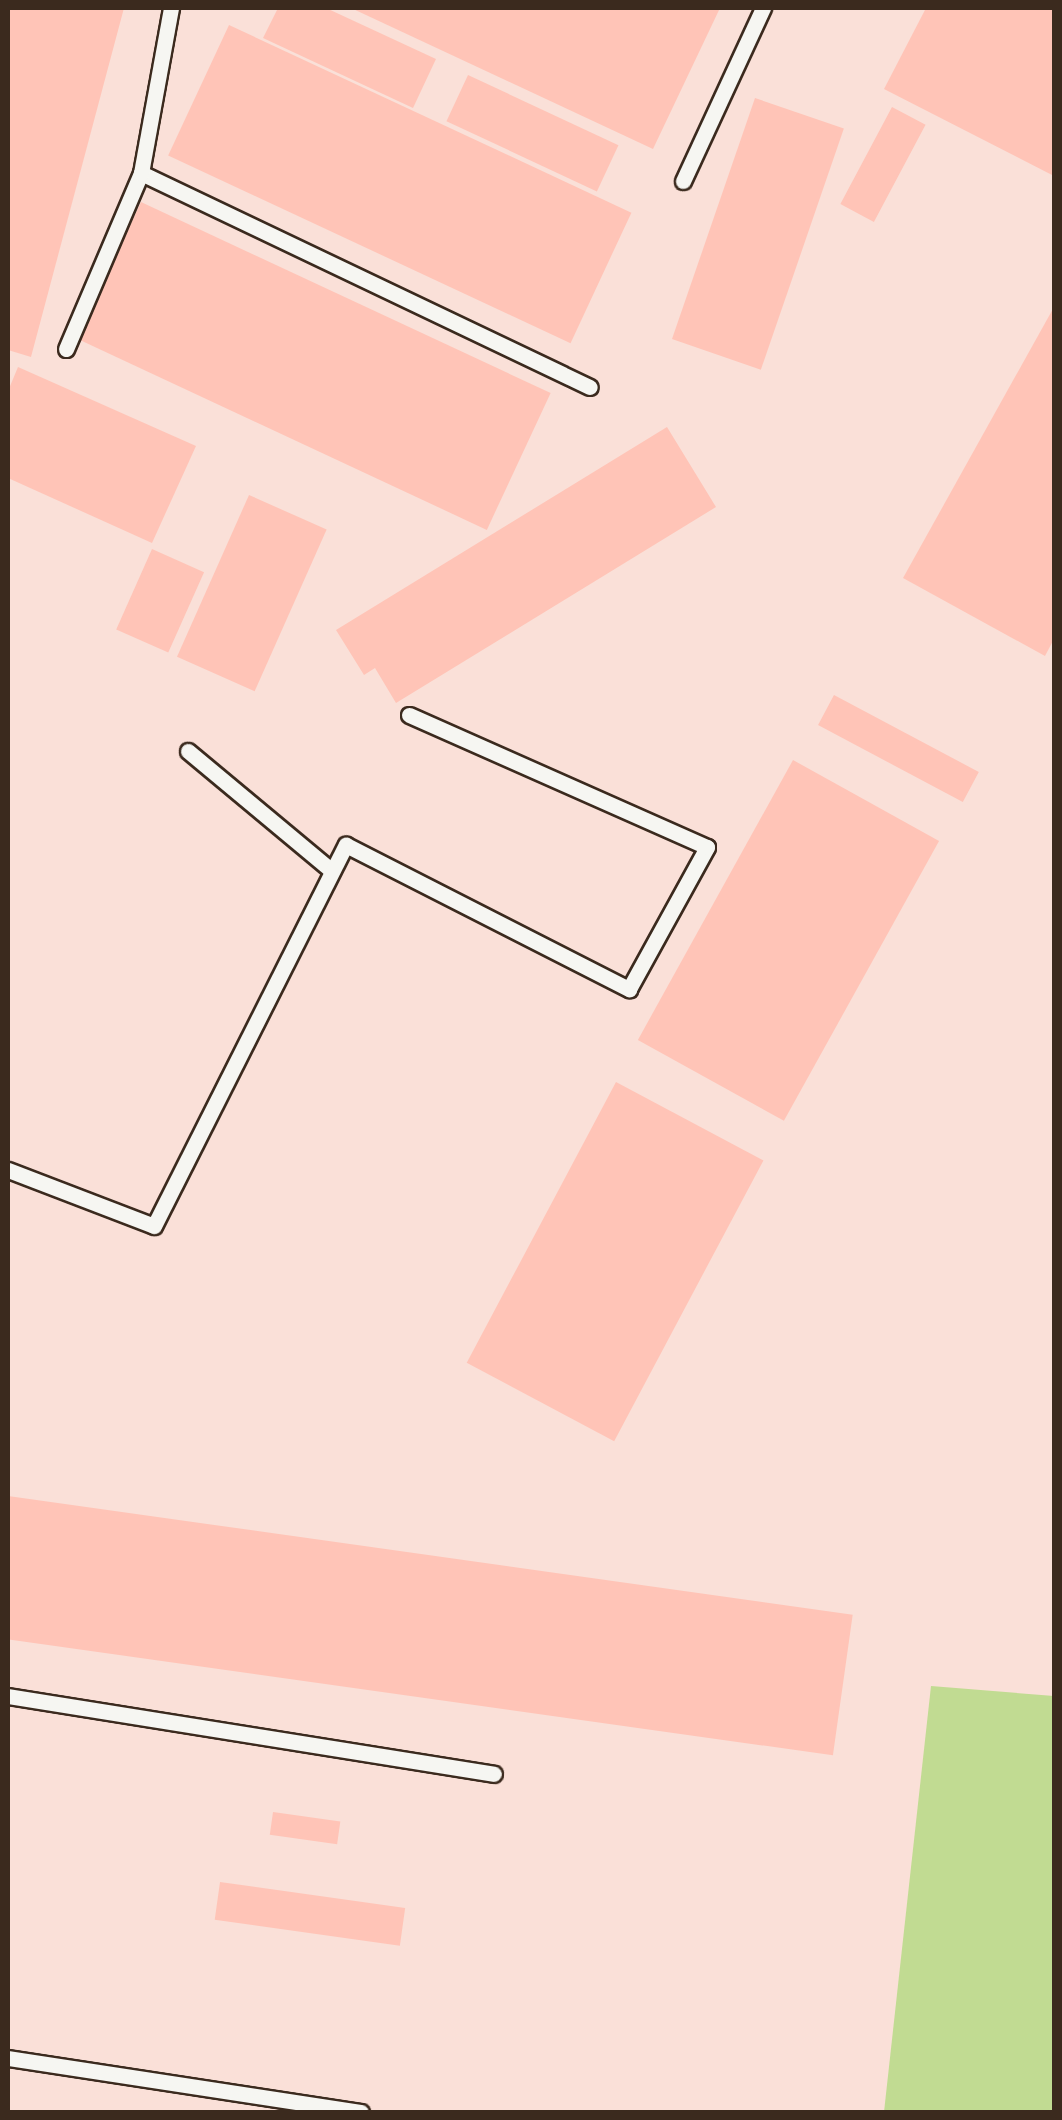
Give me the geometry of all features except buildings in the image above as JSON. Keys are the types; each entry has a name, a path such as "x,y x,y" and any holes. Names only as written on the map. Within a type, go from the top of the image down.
{"lane":[{"path":"66,348 142,173 171,8"},
{"path":"683,180 764,8"},
{"path":"142,173 590,388"},
{"path":"8,1170 154,1226 346,845 629,989 707,847 409,715"},
{"path":"188,751 332,871"},
{"path":"8,1696 494,1774"},
{"path":"8,2058 361,2112"}],"shaded area":[{"path":"8,8 1054,8 1054,2112 8,2112"}],"green space":[{"path":"931,1686 1054,1696 1054,2112 884,2112"}]}
